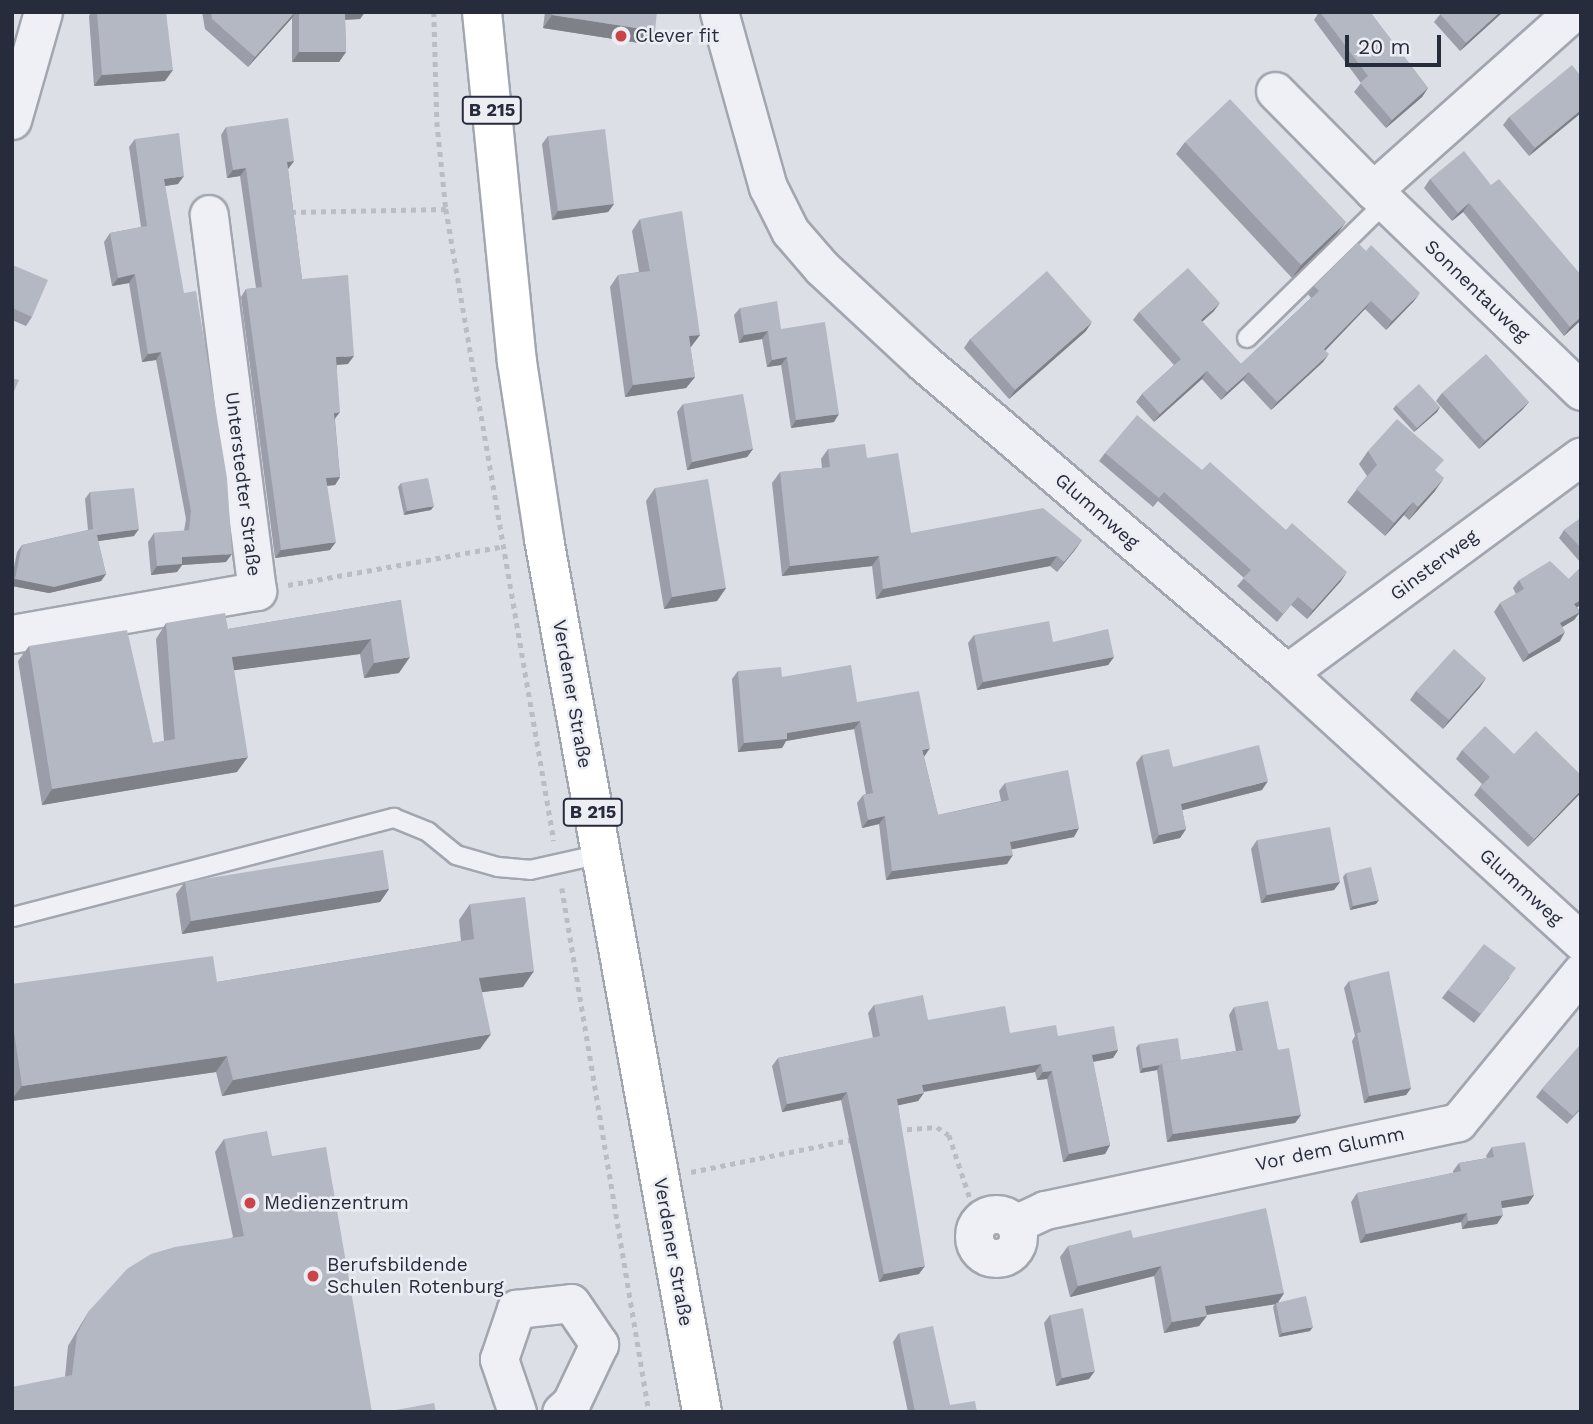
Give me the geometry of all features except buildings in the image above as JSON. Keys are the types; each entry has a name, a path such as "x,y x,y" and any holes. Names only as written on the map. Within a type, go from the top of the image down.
{"main road":[{"name":"Verdener Straße","path":"482,12 517,362 544,539 702,1412"}],"street":[{"path":"12,120 43,12"},
{"name":"Glummweg","path":"719,12 749,134 768,187 790,231 822,268 923,362 1287,673 1581,941"},
{"path":"1379,197 1573,12"},
{"name":"Sonnentauweg","path":"1275,92 1379,197 1581,391"},
{"name":"Unterstedter Straße","path":"12,634 257,591 209,214"},
{"name":"Ginsterweg","path":"1287,673 1581,456"},
{"name":"Vor dem Glumm","path":"978,1222 973,1235 977,1248 997,1258 1015,1247 1016,1224 1045,1210 1458,1122 1581,972"},
{"path":"517,1412 499,1359 516,1309 570,1303 599,1344 571,1403 561,1412"}],"lane":[{"path":"1247,338 1379,197"},
{"path":"13,917 394,818 428,832 467,858 530,870 601,854"}],"path":[{"path":"434,12 437,122 446,209 649,1412"},
{"path":"279,213 446,209"},
{"path":"257,591 504,547"},
{"path":"893,1131 920,1126 937,1127 949,1135 978,1222"},
{"path":"660,1178 867,1136"}],"place":[{"name":"Clever fit","path":"621,36"},
{"name":"Medienzentrum","path":"250,1203"},
{"name":"Berufsbildende Schulen Rotenburg","path":"313,1276"}]}
